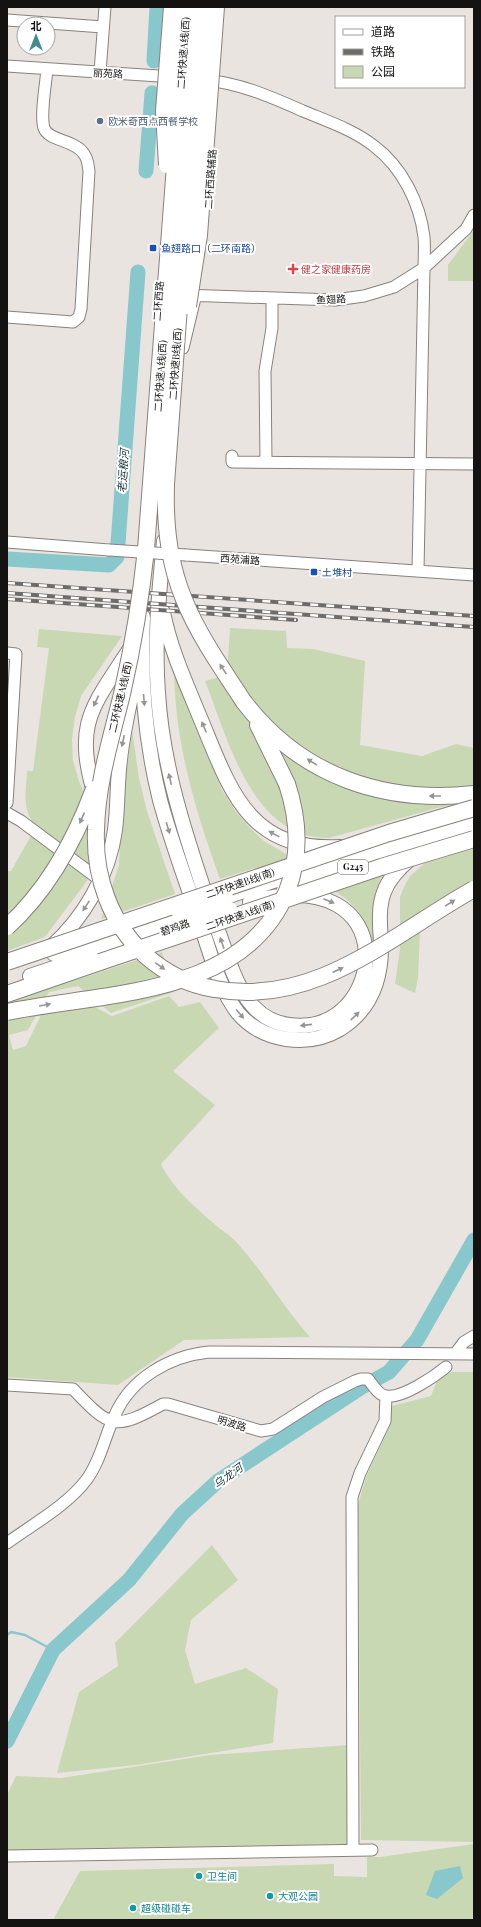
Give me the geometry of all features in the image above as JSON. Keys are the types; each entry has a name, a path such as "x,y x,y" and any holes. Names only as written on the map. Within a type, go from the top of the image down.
{"highway":[{"path":"162,289 168,207 164,111 172,7"},
{"name":"二环快速A线(西)","path":"110,742 131,650 143,574 162,289 186,7"},
{"name":"二环快速B线(西)","path":"201,7 166,504 170,554 177,583 194,622 244,702"},
{"path":"174,374 199,239 216,7"},
{"path":"244,702 264,724 295,750 323,768 355,783 377,790 412,795 474,794"},
{"path":"7,1012 145,989 181,980 222,963 244,948 265,927 281,904 291,879 296,853 297,828 293,802 284,775 266,738 244,702"},
{"path":"110,742 99,794 96,830 97,864 102,886 116,919 131,940 160,966 190,982 209,988 238,993 269,991 302,984 330,974 367,955 474,889"},
{"path":"7,928 37,896 66,850 90,800 110,742"},
{"name":"二环快速B线(南)","path":"7,962 394,831 474,808"},
{"name":"二环快速A线(南)","path":"7,994 374,869 474,839"},
{"name":"碧鸡路","path":"7,968 27,969"},
{"name":"碧鸡路","path":"7,983 27,969"}],"main road":[{"name":"二环西路","path":"143,619 179,7"},
{"path":"208,7 210,81 192,296 183,348 157,620 156,664 159,708 165,752 183,825 236,980 246,999 265,1017 295,1026 310,1025 325,1020 344,1008 362,983 366,960 364,941 360,928 352,917 330,901 310,895 276,895 250,902"},
{"path":"161,576 164,617 177,661 227,780 238,801 256,822 280,837 293,842 320,847 364,845 421,832"},
{"path":"143,619 142,664 145,717 153,769 164,814 219,978 234,1008 251,1025 274,1036 303,1040 331,1034 354,1018 368,1000 378,980 381,962 380,908 388,882 411,858 429,847 457,834"},
{"path":"101,878 105,852 103,830 86,761 86,732 91,712 99,695 134,643 143,619"},
{"path":"27,969 64,934 83,910 101,878 114,838 120,759 143,619"},
{"name":"G245","path":"421,832 474,817"},
{"name":"G245","path":"457,834 474,830"},
{"name":"碧鸡路","path":"27,969 228,903 421,832"},
{"name":"碧鸡路","path":"228,903 250,902 395,853 457,834"}],"street":[{"path":"100,72 105,7"},
{"path":"210,81 223,7"},
{"path":"7,20 103,27"},
{"name":"丽苑路","path":"7,66 174,77 210,81 262,93 352,133 374,146 399,171 417,205 424,237 418,570"},
{"path":"7,317 73,322 78,317 81,308 89,172 87,158 83,152 76,146 48,134 44,129 43,120 47,69"},
{"name":"鱼翅路","path":"162,289 192,296 335,300 364,296 394,287 424,268 466,229 474,215"},
{"path":"266,462 265,371 272,328 272,298"},
{"path":"232,456 232,462 420,465 474,464"},
{"name":"西苑浦路","path":"7,542 474,575"},
{"path":"7,653 16,654 7,803"},
{"path":"7,813 21,821 101,878"},
{"path":"455,1354 464,1342 474,1336"},
{"path":"7,1543 62,1503 87,1479 95,1465 112,1421 125,1396 141,1380 168,1363 198,1353 474,1354"},
{"path":"353,1850 352,1497 360,1472 384,1421 382,1394 399,1395 434,1377 446,1367"},
{"name":"明波路","path":"112,1421 118,1422 133,1419 163,1404 168,1404 260,1431 273,1429 323,1397 355,1380 368,1379 382,1394"},
{"path":"7,1386 73,1389 97,1414 112,1421"},
{"path":"7,1856 372,1850"}],"green space":[{"path":"474,230 474,281 448,281 448,265"},
{"path":"230,628 286,631 287,648 313,649 365,661 360,745 422,756 456,744 474,748 474,801 437,808 329,838 302,834 280,822 262,804 246,781 223,730 205,681 227,675"},
{"path":"39,629 122,636 81,696 75,717 72,739 73,761 79,781 94,815 94,860 87,881 45,937 7,951 7,871 11,871 36,827 31,820 26,807 25,794 27,771 33,771 49,648 37,647"},
{"path":"174,666 222,790 236,812 251,829 264,841 291,857 220,879 194,801 182,748 175,694"},
{"path":"132,730 139,778 147,811 175,894 101,919 119,865 122,806"},
{"path":"474,848 474,895 420,930 418,978 415,993 395,984 400,949 400,897 410,876 425,863"},
{"path":"385,871 376,889 374,899 373,918 375,949 373,949 368,929 359,913 346,899 329,888"},
{"path":"162,952 174,992 111,1013 78,986 49,992 28,1030 9,1035 13,1050 26,1046 43,1011 87,1003 112,1016 169,996 179,1007 200,1002 219,1028 173,1071 215,1105 161,1164 172,1182 186,1198 239,1245 310,1337 184,1340 118,1385 7,1377 7,1002"},
{"path":"451,1372 474,1372 474,1842 361,1840 358,1505 366,1477 390,1426 392,1406 431,1396 437,1381"},
{"path":"212,1545 238,1580 191,1620 185,1650 195,1684 246,1668 278,1689 273,1743 136,1765 57,1773 79,1692 118,1666 115,1643"},
{"path":"349,1745 349,1844 7,1852 7,1795 16,1776 61,1778 210,1755"},
{"name":"大观公园","path":"474,1844 474,1920 53,1920 80,1871 334,1864 334,1876 367,1877 367,1857 380,1857"}],"water":[{"path":"460,1866 463,1878 437,1899 426,1895 435,1871"}],"waterway":[{"name":"老运粮河","path":"154,61 157,7"},
{"name":"老运粮河","path":"146,171 152,93"},
{"name":"老运粮河","path":"7,559 109,565 117,557 138,272"},
{"name":"乌龙河","path":"7,1741 53,1650 129,1580 182,1514 218,1481 362,1387 389,1372 417,1340 474,1240"},
{"path":"7,1635 11,1632 25,1635 53,1650"}],"railway":[{"path":"7,583 474,616"},
{"path":"7,593 474,627"},
{"path":"7,599 296,620"}],"place":[{"name":"欧米奇西点西餐学校","path":"100,121"},
{"name":"鱼翅路口（二环南路）","path":"153,248"},
{"name":"健之家健康药房","path":"293,269"},
{"name":"土堆村","path":"314,572"},
{"name":"卫生间","path":"199,1876"},
{"name":"大观公园","path":"270,1896"},
{"name":"超级碰碰车","path":"133,1908"}]}
